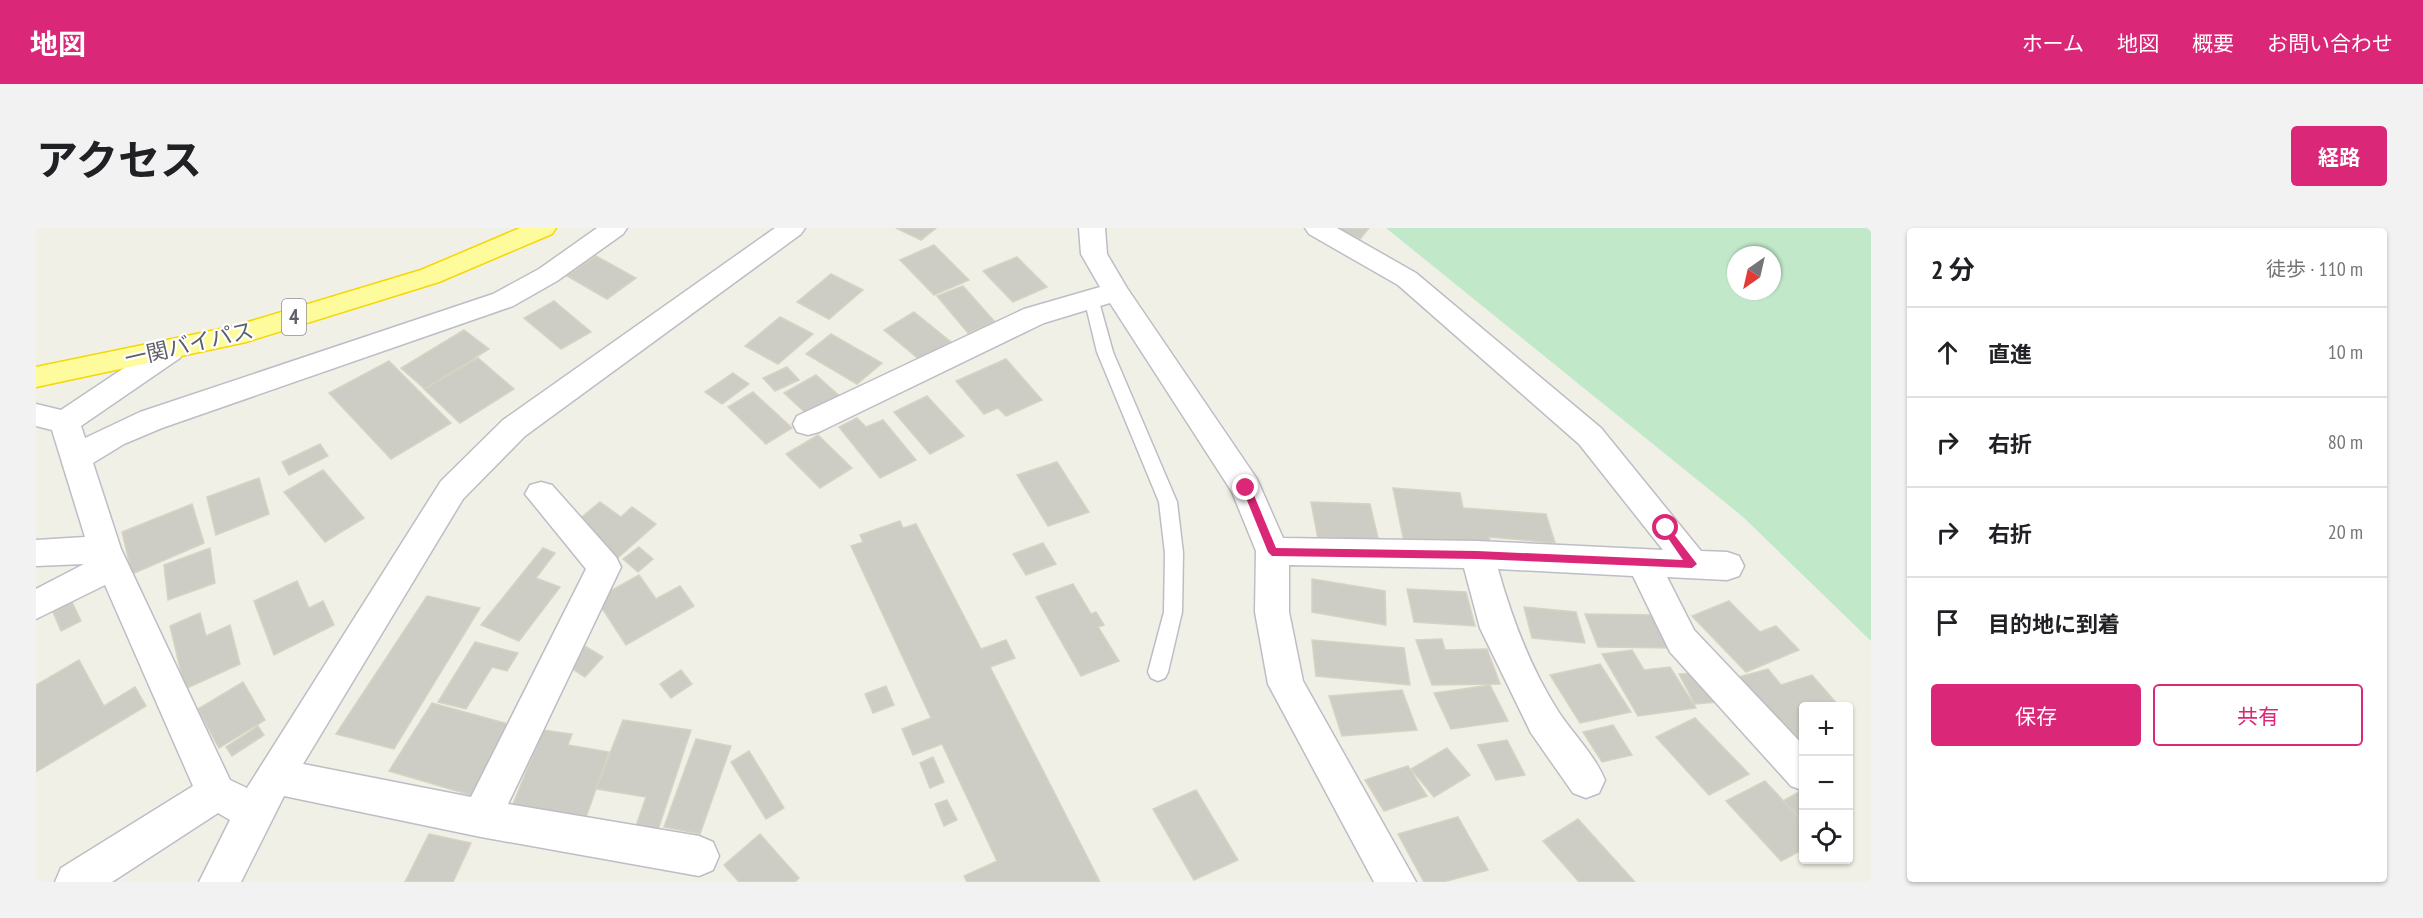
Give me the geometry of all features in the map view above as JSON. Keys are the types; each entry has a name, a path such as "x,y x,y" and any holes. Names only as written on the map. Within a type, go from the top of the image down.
{"highway":[{"name":"一関バイパス","path":"36,377 170,351 236,335 430,276 543,228"}],"street":[{"path":"76,459 113,436 151,420 503,300 548,275 614,228"},
{"path":"219,882 274,776 452,490 514,428 792,228"},
{"path":"1092,228 1094,254 1103,295 1246,488 1272,552 1272,612 1286,684 1396,882"},
{"path":"1318,228 1407,279 1590,436 1666,528 1692,564"},
{"path":"808,424 1034,316 1103,295"},
{"path":"170,351 50,418 76,459 109,556 216,793 256,812"},
{"path":"481,818 604,567 541,494"},
{"path":"1272,552 1477,555 1726,566"},
{"path":"36,553 109,556"},
{"path":"1477,555 1497,628 1544,721 1586,780"},
{"path":"36,605 109,556"},
{"path":"1643,562 1682,641 1799,769"},
{"path":"274,776 481,818 699,856"},
{"path":"75,882 216,793"}],"lane":[{"path":"1103,295 1105,352 1168,502 1174,553 1173,612 1158,672"}],"green space":[{"path":"1386,228 1871,228 1871,641 1742,516"}],"building":[{"path":"896,228 936,228 921,240"},
{"path":"1334,228 1369,228 1360,239"},
{"path":"934,245 969,280 934,295 900,260"},
{"path":"596,256 636,278 607,299 567,276"},
{"path":"1017,257 1047,287 1013,302 983,271"},
{"path":"831,274 863,290 829,319 797,302"},
{"path":"963,286 995,322 968,333 937,296"},
{"path":"554,301 591,332 561,349 524,318"},
{"path":"914,312 951,342 920,360 884,330"},
{"path":"780,317 813,334 778,364 745,346"},
{"path":"464,330 489,349 425,389 401,368"},
{"path":"831,334 882,363 857,384 806,354"},
{"path":"478,358 514,389 460,423 424,389"},
{"path":"1006,359 1042,400 1006,416 998,408 984,414 956,381"},
{"path":"389,361 451,423 391,459 329,393"},
{"path":"787,367 799,380 775,391 763,378"},
{"path":"733,373 749,384 722,404 705,392"},
{"path":"816,375 844,400 812,419 784,393"},
{"path":"753,392 792,428 766,444 728,407"},
{"path":"927,396 964,436 930,454 894,412"},
{"path":"857,418 866,427 883,420 916,460 880,478 839,427"},
{"path":"818,435 852,468 820,488 786,454"},
{"path":"320,444 328,456 289,475 282,462"},
{"path":"1057,462 1089,512 1048,526 1017,475"},
{"path":"323,470 364,518 325,542 284,492"},
{"path":"259,478 269,514 216,535 207,497"},
{"path":"1393,488 1460,493 1463,508 1546,514 1555,543 1489,537 1492,549 1404,542"},
{"path":"600,502 621,517 632,507 656,524 612,563 566,530"},
{"path":"1311,502 1370,504 1379,542 1318,539"},
{"path":"192,504 204,543 132,574 122,532"},
{"path":"900,521 903,528 916,524 981,649 1006,640 1015,658 990,667 1100,882 967,882 964,876 997,861 942,744 913,755 902,729 931,718 851,546 863,542 860,535"},
{"path":"1043,543 1056,564 1026,575 1013,554"},
{"path":"639,547 653,559 638,572 623,559"},
{"path":"210,548 215,583 168,600 164,565"},
{"path":"543,548 555,553 536,578 560,587 519,641 481,625"},
{"path":"639,575 656,599 680,586 694,606 626,645 596,599"},
{"path":"1312,579 1385,591 1386,625 1312,612"},
{"path":"297,581 309,608 323,601 334,625 274,655 254,601"},
{"path":"1073,584 1091,614 1096,612 1104,625 1098,627 1119,661 1081,676 1036,597"},
{"path":"1407,589 1466,592 1475,626 1414,622"},
{"path":"427,596 480,608 394,749 336,734"},
{"path":"1729,601 1760,632 1776,626 1799,650 1746,672 1692,616"},
{"path":"72,602 81,621 61,631 53,612"},
{"path":"1524,607 1576,612 1585,643 1532,638"},
{"path":"200,613 206,636 230,625 240,664 185,689 170,626"},
{"path":"1585,614 1664,615 1678,648 1598,647"},
{"path":"1442,639 1445,650 1487,649 1500,684 1432,685 1416,640"},
{"path":"1312,640 1404,648 1410,685 1316,676"},
{"path":"475,642 518,653 507,671 492,667 466,709 438,702"},
{"path":"578,642 603,657 585,677 560,661"},
{"path":"1632,650 1644,670 1670,667 1696,708 1638,716 1602,654"},
{"path":"79,660 104,706 135,687 146,706 36,772 36,685"},
{"path":"1600,664 1631,712 1580,723 1550,675"},
{"path":"1768,669 1781,685 1812,675 1836,702 1799,702 1799,738 1791,740 1739,677"},
{"path":"681,670 692,684 671,698 660,684"},
{"path":"1701,673 1717,702 1695,704 1679,674"},
{"path":"243,682 265,720 219,748 198,709"},
{"path":"1490,685 1508,721 1451,729 1434,693"},
{"path":"886,686 894,705 873,713 865,694"},
{"path":"1402,690 1417,730 1342,736 1329,696"},
{"path":"432,703 512,725 471,795 389,771"},
{"path":"1695,718 1749,774 1709,795 1656,737"},
{"path":"623,720 691,730 656,836 634,832 646,797 596,789"},
{"path":"1613,725 1632,755 1602,762 1583,732"},
{"path":"258,726 264,735 232,756 226,747"},
{"path":"543,730 572,734 568,745 609,752 585,820 511,809"},
{"path":"696,739 731,746 700,834 664,827"},
{"path":"1507,740 1525,775 1496,780 1478,745"},
{"path":"1447,748 1470,775 1434,797 1411,769"},
{"path":"749,751 784,808 766,819 731,762"},
{"path":"933,757 944,782 930,788 920,763"},
{"path":"1408,766 1427,796 1384,811 1365,780"},
{"path":"1765,781 1799,818 1799,852 1781,861 1726,801"},
{"path":"1196,790 1238,860 1194,880 1153,809"},
{"path":"1799,792 1799,817 1783,801"},
{"path":"947,800 957,820 944,826 935,804"},
{"path":"1458,817 1488,870 1443,882 1424,882 1398,834"},
{"path":"1578,819 1635,882 1579,882 1543,841"},
{"path":"429,834 471,843 453,882 405,882"},
{"path":"760,834 799,878 795,882 739,882 724,865"}],"route":[{"path":"1246,488 1272,552 1477,555 1692,564 1666,528"}]}
